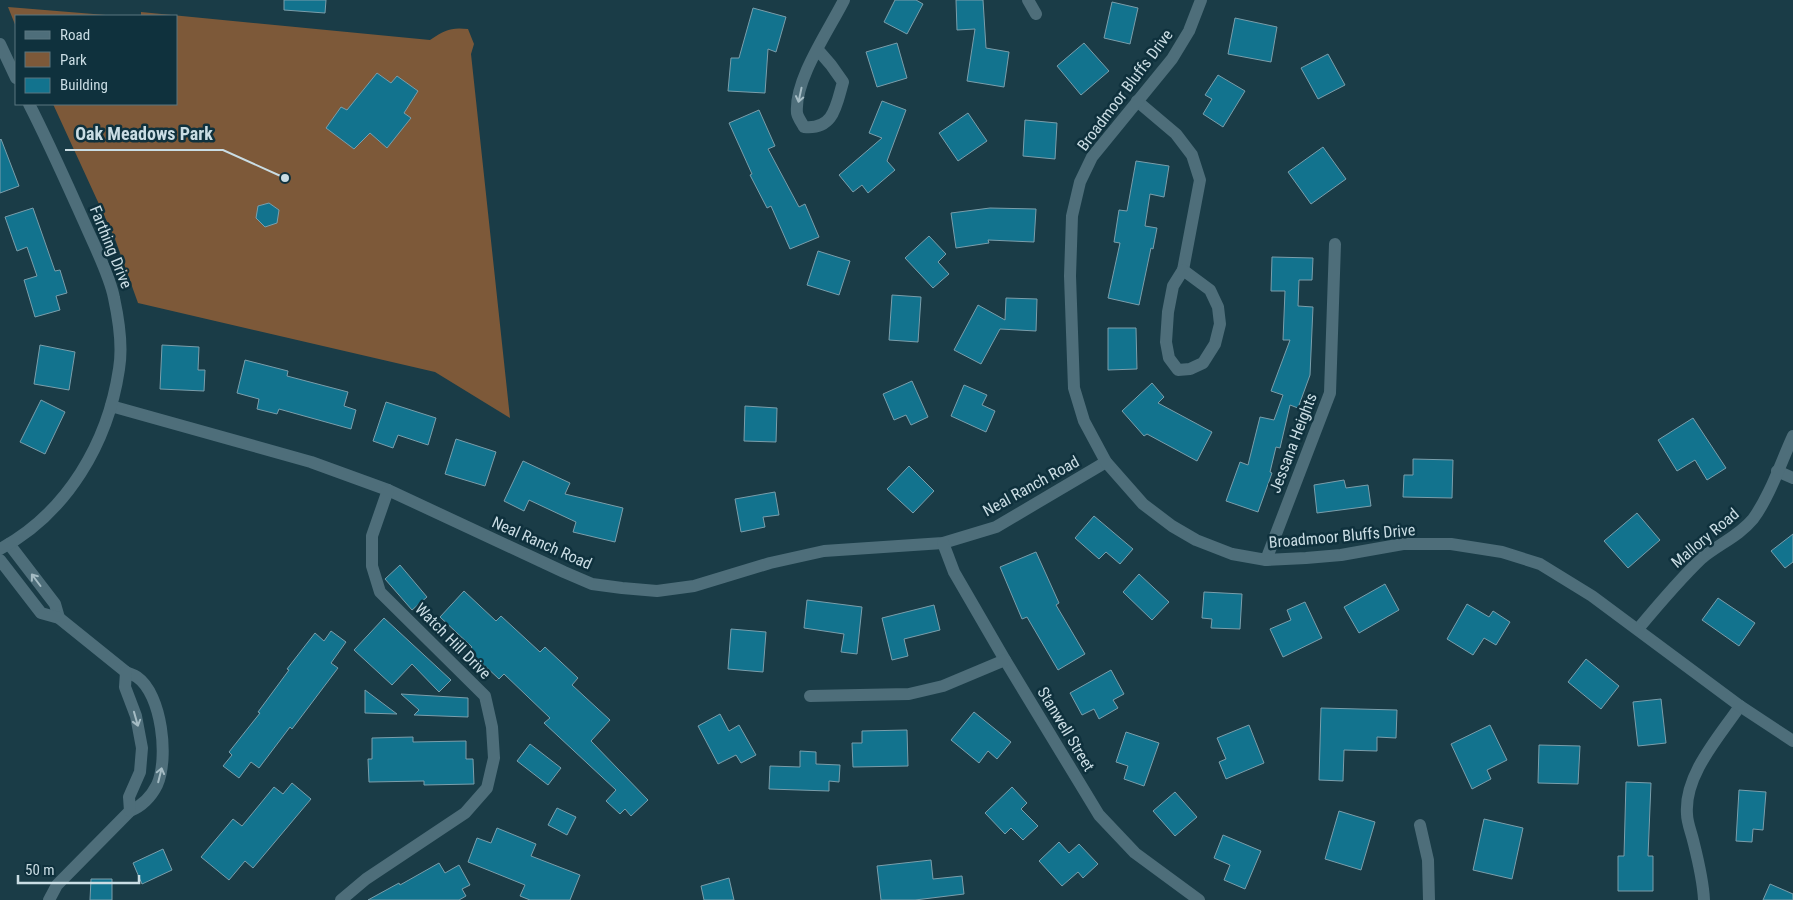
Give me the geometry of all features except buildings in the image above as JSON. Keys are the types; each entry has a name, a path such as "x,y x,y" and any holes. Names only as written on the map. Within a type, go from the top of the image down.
{"street":[{"path":"818,50 843,82 834,113 823,126 814,128 804,127 798,115 798,97 807,70 844,0"},
{"path":"1028,0 1036,14"},
{"name":"Broadmoor Bluffs Drive","path":"1201,0 1189,31 1172,59 1092,158 1080,182 1072,216 1070,276 1074,388 1084,421 1106,462 1143,504 1172,526 1196,540 1232,554 1266,560 1340,555 1403,544 1451,544 1502,552 1540,564 1592,596 1740,706 1793,741"},
{"path":"0,44 15,76"},
{"path":"1137,101 1176,134 1192,155 1200,180 1183,270 1173,286 1168,312 1166,342 1168,358 1178,370 1190,369 1203,363 1215,344 1220,324 1218,307 1210,290 1183,270"},
{"name":"Farthing Drive","path":"5,546 44,519 72,488 96,450 111,406 120,368 120,332 114,296 95,247 45,134 30,105"},
{"name":"Jessana Heights","path":"1266,560 1330,393 1335,244"},
{"name":"Neal Ranch Road","path":"111,406 311,462 388,490 592,584 657,590 694,586 770,563 824,551 943,543 996,527 1106,462"},
{"name":"Mallory Road","path":"1638,629 1704,556 1739,534 1754,518 1793,436"},
{"path":"1778,471 1793,478"},
{"name":"Watch Hill Drive","path":"341,900 366,879 465,813 488,788 494,758 492,727 485,696 380,592 372,566 372,536 388,490"},
{"name":"Stanwell Street","path":"943,543 954,572 1099,815 1135,853 1199,900"},
{"path":"5,546 55,604 59,618"},
{"path":"0,560 41,613 59,618 126,672 138,677 153,699 158,713 163,743 163,758 156,786 141,806 130,811 57,885 49,900"},
{"path":"810,696 909,694 943,686 1005,660"},
{"path":"126,672 126,688 136,716 142,748 140,772 130,797 130,811"},
{"path":"1704,900 1701,870 1687,815 1687,799 1692,781 1701,764 1740,706"},
{"path":"1420,825 1428,860 1429,900"}],"green space":[{"path":"8,7 106,15 15,15 15,24"},
{"path":"141,12 172,15 141,15"},
{"path":"178,16 430,40 448,30 457,28 468,29 474,44 471,54 510,418 435,372 138,303 115,239 53,105 178,105"}],"place":[{"name":"Oak Meadows Park","path":"285,178"}]}
